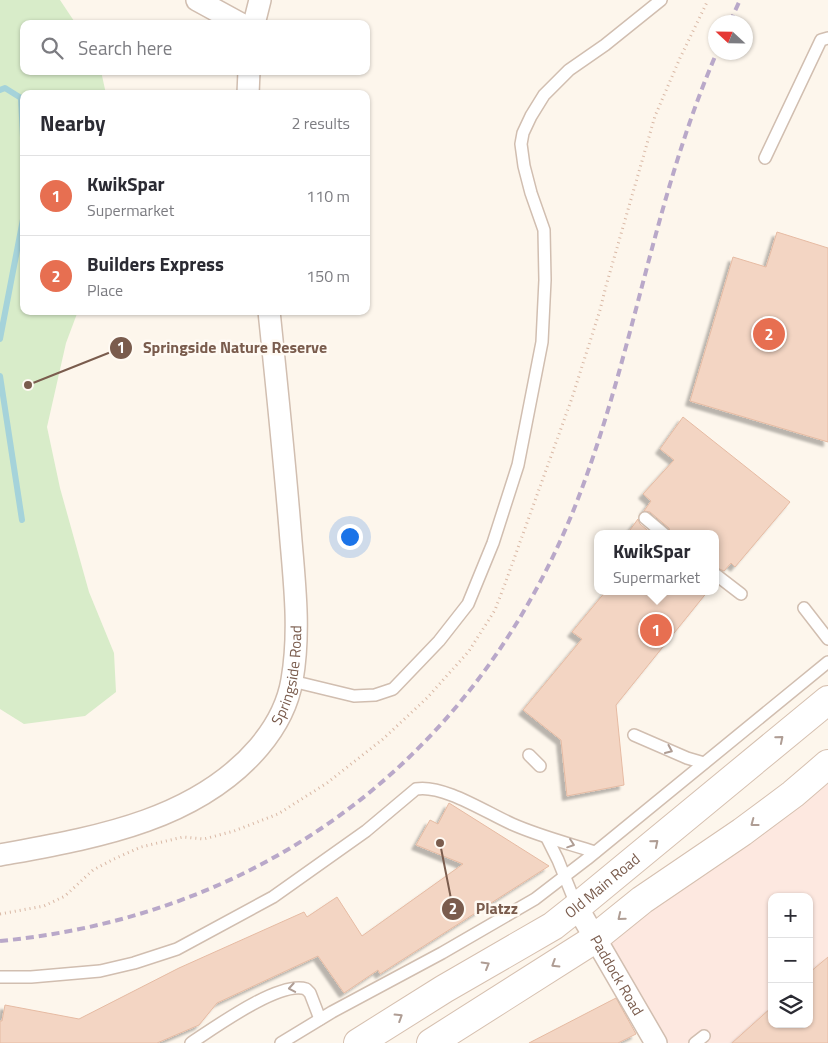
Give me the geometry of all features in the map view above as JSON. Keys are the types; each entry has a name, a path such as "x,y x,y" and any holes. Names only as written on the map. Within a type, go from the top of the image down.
{"main road":[{"name":"Old Main Road","path":"358,1043 444,989 553,926 828,700"},
{"path":"431,1043 596,938 642,900 742,832 793,794 828,764"}],"street":[{"path":"197,0 234,20"},
{"path":"255,20 260,0"},
{"path":"248,90 249,75"},
{"name":"Springside Road","path":"0,855 104,834 139,824 191,802 216,787 238,770 264,741 276,723 292,681 296,635 295,585 286,476 268,315"},
{"name":"Paddock Road","path":"577,907 656,1043"}],"lane":[{"path":"292,681 354,696 375,695 392,689 439,641 468,604 493,543 518,465 542,342 545,280 544,230 524,166 521,144 523,133 544,94 569,70 605,45 661,0"},
{"path":"766,158 821,40 828,38"},
{"path":"645,518 659,530"},
{"path":"719,577 741,594"},
{"path":"804,608 828,639"},
{"path":"281,1043 320,1019 451,948 535,899 828,662"},
{"path":"634,735 682,756 704,763"},
{"path":"530,755 540,766"},
{"path":"0,977 31,978 100,971 134,963 176,949 273,898 366,831 416,788 427,788 447,794 511,824 547,838 563,841 595,852"},
{"path":"547,838 577,907"},
{"path":"191,1043 248,1006 285,989 294,987 306,989 310,993 320,1019"}],"path":[{"path":"0,914 44,906 66,896 92,870 114,858 141,847 183,837 204,839 234,831 278,814 327,783 383,739 427,698 469,651 495,610 506,581 572,398 600,310 655,116 708,0"}],"shaded area":[{"path":"828,764 828,1043 656,1043 596,938"}],"green space":[{"path":"0,0 60,0 73,20 20,20 20,75 102,75 105,90 20,90 20,315 76,315 66,343 47,427 60,488 89,592 114,653 116,692 85,716 24,724 0,709"}],"building":[{"path":"777,232 828,248 828,442 690,401 733,257 766,267"},
{"path":"683,417 790,502 735,567 731,563 724,571 719,569 719,530 670,530 650,512 644,511 651,501 643,494 674,460 660,449"},
{"path":"638,519 640,524 647,530 630,530"},
{"path":"603,595 705,595 616,705 624,785 567,796 561,740 523,710 582,639 572,632"},
{"path":"449,803 549,866 380,974 378,970 344,993 318,956 217,1003 199,1025 157,1043 0,1043 0,1021 2,1021 5,1005 79,1019 179,968 304,912 307,917 337,897 362,936 463,864 416,845 430,820 438,824"},
{"path":"828,957 828,1043 732,1043 768,1011 768,1028 813,1028 813,970"},
{"path":"616,998 636,1034 618,1043 529,1043"}],"waterway":[{"path":"0,90 5,88 20,97"},
{"path":"0,339 20,235"},
{"path":"0,376 22,520"}],"railway":[{"path":"733,15 740,0"},
{"path":"0,941 101,924 196,894 283,852 362,799 432,734 493,659 544,574 585,480 619,373 678,157 714,60"}],"place":[{"name":"Builders Express","path":"769,334"},
{"name":"Springside Nature Reserve","path":"28,385"},
{"name":"KwikSpar","path":"656,630"},
{"name":"Platzz","path":"440,843"}]}
